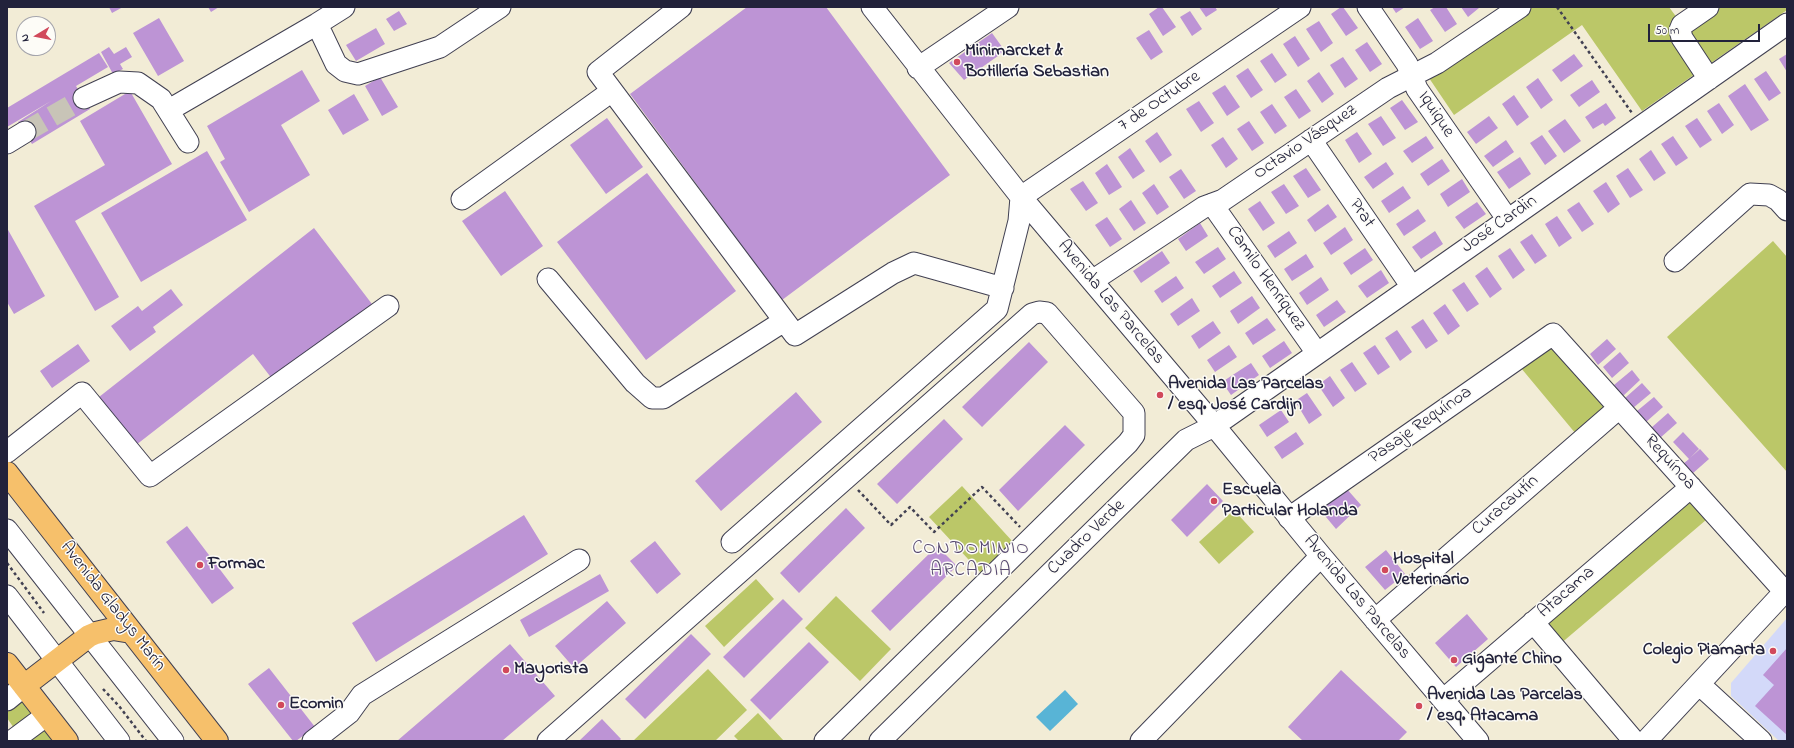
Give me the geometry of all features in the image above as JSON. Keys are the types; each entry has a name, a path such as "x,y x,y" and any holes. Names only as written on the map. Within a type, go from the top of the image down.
{"main road":[{"name":"Avenida Gladys Marín","path":"7,473 217,741"},
{"path":"24,686 89,636 104,630 113,629 131,632"},
{"path":"7,664 67,741"}],"street":[{"path":"169,110 344,7"},
{"path":"317,24 336,64 345,71 358,74 440,47 500,7"},
{"path":"681,7 598,72 794,335 893,273 914,263 1003,288"},
{"name":"Avenida Las Parcelas","path":"872,7 918,68 1021,197 1214,426 1374,620 1443,700 1468,737"},
{"path":"918,68 1008,7"},
{"name":"7 de Octubre","path":"1021,197 1300,7"},
{"name":"Iquique","path":"1368,7 1407,64 1417,89 1508,220"},
{"name":"Octavio Vásquez","path":"1092,281 1204,207 1223,200 1388,88 1437,63 1520,7"},
{"path":"1708,7 1682,25 1680,30 1682,38 1709,79"},
{"name":"José Cardin","path":"1214,426 1787,24"},
{"path":"84,98 119,82 138,84 161,99 188,142"},
{"path":"462,199 612,91"},
{"path":"7,143 25,132"},
{"name":"Prat","path":"1311,140 1412,287"},
{"path":"1675,261 1750,194 1769,194 1778,200 1787,210"},
{"path":"732,542 997,309 1019,221 1021,197"},
{"name":"Camilo Henríquez","path":"1212,204 1318,354"},
{"path":"548,279 635,383 652,398 663,398 784,321"},
{"path":"7,452 82,393 150,476 388,306"},
{"path":"548,741 1032,314 1039,312 1047,313 1134,413 1136,424 1134,434 1128,443 825,741"},
{"name":"Requínoa","path":"1553,334 1786,590"},
{"name":"Pasaje Requínoa","path":"1289,518 1553,334"},
{"name":"Curacautín","path":"1374,620 1620,408"},
{"name":"Cuadro Verde","path":"880,741 1186,440 1214,426"},
{"name":"Atacama","path":"1443,700 1691,487"},
{"path":"7,530 173,741"},
{"path":"1141,741 1321,556"},
{"path":"313,741 349,713 362,695 579,560"},
{"path":"1646,741 1786,590"},
{"path":"7,596 119,741"},
{"path":"1533,622 1634,741"},
{"path":"1699,684 1761,741"},
{"path":"7,700 24,686"},
{"path":"13,736 47,715"}],"path":[{"path":"1557,7 1641,127"},
{"path":"846,478 891,525 910,507 934,532 982,487 1031,539"}],"shaded area":[{"name":"Colegio Piamarta","path":"1787,618 1787,741 1779,741 1731,696 1731,683"}],"green space":[{"path":"1531,7 1669,7 1683,26 1711,7 1787,7 1787,10 1642,111 1582,25 1454,115 1429,78"},
{"path":"1773,241 1787,257 1787,472 1667,337"},
{"path":"1554,345 1610,406 1576,434 1521,368"},
{"path":"962,486 1013,542 981,573 929,517"},
{"path":"1688,497 1706,520 1559,645 1540,623"},
{"path":"1234,510 1254,532 1219,564 1199,542"},
{"path":"756,579 774,599 724,647 705,626"},
{"path":"836,596 891,649 860,681 805,628"},
{"path":"708,669 747,710 715,741 633,741"},
{"path":"22,696 37,716 16,731 7,718 7,706"},
{"path":"758,713 784,741 739,741 734,736"},
{"path":"46,727 57,741 29,741"}],"water":[{"path":"1065,690 1078,704 1050,731 1036,717"}],"building":[{"path":"109,7 123,7 112,13"},
{"path":"208,7 219,7 211,12"},
{"path":"747,7 826,7 950,175 782,300 630,94"},
{"path":"1159,7 1162,7 1176,27 1163,36 1149,14"},
{"path":"1199,7 1215,7 1217,10 1206,17"},
{"path":"1343,7 1358,28 1346,36 1331,14"},
{"path":"1392,7 1405,7 1396,13"},
{"path":"1435,7 1446,7 1457,24 1445,32 1430,10"},
{"path":"1461,7 1479,7 1479,8 1468,17"},
{"path":"399,11 407,24 394,31 386,19"},
{"path":"1190,11 1202,29 1192,36 1180,17"},
{"path":"159,18 184,61 158,76 133,33"},
{"path":"1418,18 1433,41 1420,49 1405,27"},
{"path":"1319,21 1333,43 1321,52 1306,29"},
{"path":"376,28 385,44 356,61 346,45"},
{"path":"1149,30 1163,52 1151,60 1136,38"},
{"path":"992,33 1005,51 964,80 949,63"},
{"path":"1295,36 1310,59 1298,67 1283,44"},
{"path":"1367,42 1382,64 1370,72 1355,50"},
{"path":"109,47 114,54 126,47 132,57 120,64 123,69 113,74 101,52"},
{"path":"99,53 108,67 76,86 90,109 32,144 18,122 51,101 7,127 7,108"},
{"path":"1272,53 1287,75 1275,83 1260,61"},
{"path":"1574,54 1583,66 1561,82 1552,70"},
{"path":"1787,54 1787,72 1779,59"},
{"path":"1343,57 1358,79 1345,88 1330,65"},
{"path":"1248,68 1263,90 1251,98 1236,76"},
{"path":"302,70 320,101 281,125 310,175 249,212 220,162 225,159 207,126"},
{"path":"1766,71 1781,93 1769,101 1754,79"},
{"path":"1319,72 1334,94 1322,103 1307,81"},
{"path":"380,77 398,107 382,116 365,86"},
{"path":"1538,78 1553,100 1541,109 1526,87"},
{"path":"1592,80 1600,92 1579,107 1570,95"},
{"path":"1745,84 1769,120 1751,131 1728,96"},
{"path":"1225,85 1240,107 1227,116 1212,93"},
{"path":"1296,89 1311,111 1299,119 1284,97"},
{"path":"130,91 172,164 75,221 119,297 95,311 34,206 105,165 80,121"},
{"path":"354,94 369,120 343,135 328,110"},
{"path":"1514,95 1529,117 1517,126 1502,104"},
{"path":"1402,100 1418,122 1405,130 1390,108"},
{"path":"1199,101 1214,123 1201,132 1186,109"},
{"path":"1606,103 1616,118 1605,126 1603,123 1593,129 1585,117"},
{"path":"1719,103 1734,125 1722,134 1707,111"},
{"path":"1272,104 1287,126 1275,134 1260,112"},
{"path":"1381,116 1396,138 1383,146 1368,124"},
{"path":"1489,116 1498,128 1476,144 1467,132"},
{"path":"607,118 643,167 606,194 570,145"},
{"path":"1697,118 1712,140 1700,148 1685,126"},
{"path":"1565,119 1581,141 1564,153 1548,131"},
{"path":"1249,121 1264,143 1252,151 1237,129"},
{"path":"1157,132 1172,155 1160,163 1145,141"},
{"path":"1357,132 1372,154 1359,163 1345,140"},
{"path":"1542,135 1557,156 1545,165 1530,143"},
{"path":"1426,136 1434,148 1412,163 1403,151"},
{"path":"1673,136 1688,158 1676,166 1661,144"},
{"path":"1223,137 1238,159 1226,168 1211,145"},
{"path":"1506,140 1514,152 1493,167 1484,156"},
{"path":"1130,148 1145,171 1133,179 1118,157"},
{"path":"1651,150 1666,173 1654,181 1639,159"},
{"path":"207,151 247,220 141,282 101,213"},
{"path":"1520,157 1531,174 1509,189 1497,172"},
{"path":"1442,159 1450,171 1428,186 1420,174"},
{"path":"1386,162 1394,174 1373,189 1364,177"},
{"path":"1107,164 1122,187 1109,195 1095,173"},
{"path":"1306,168 1321,190 1308,198 1293,176"},
{"path":"1628,168 1643,190 1630,198 1616,176"},
{"path":"1181,169 1196,191 1184,199 1169,177"},
{"path":"647,173 736,291 646,360 557,242"},
{"path":"1462,179 1470,192 1448,207 1440,194"},
{"path":"1083,181 1098,203 1086,211 1070,189"},
{"path":"1606,182 1620,204 1608,213 1593,191"},
{"path":"1154,184 1169,207 1157,215 1142,193"},
{"path":"1284,184 1299,206 1286,214 1271,192"},
{"path":"1403,186 1411,198 1389,213 1381,201"},
{"path":"505,191 543,246 501,276 462,221"},
{"path":"1131,200 1146,223 1134,231 1119,209"},
{"path":"1260,201 1275,223 1263,231 1248,209"},
{"path":"1477,202 1486,214 1464,229 1455,217"},
{"path":"1579,202 1594,224 1582,232 1567,210"},
{"path":"1328,204 1337,217 1315,232 1307,220"},
{"path":"1418,209 1426,221 1404,236 1396,224"},
{"path":"1557,216 1572,238 1559,247 1545,224"},
{"path":"1107,217 1122,239 1110,247 1095,225"},
{"path":"1200,223 1208,236 1186,251 1178,239"},
{"path":"1345,227 1353,240 1331,255 1323,243"},
{"path":"7,228 45,296 14,314 7,302"},
{"path":"314,228 375,308 276,384 253,354 136,445 99,397"},
{"path":"1289,231 1297,243 1275,258 1267,246"},
{"path":"1435,231 1443,244 1421,259 1412,247"},
{"path":"1532,234 1547,256 1535,264 1520,242"},
{"path":"1218,247 1226,259 1204,274 1195,262"},
{"path":"1365,248 1373,260 1351,275 1343,263"},
{"path":"1510,248 1525,270 1513,279 1498,256"},
{"path":"1162,251 1170,263 1141,283 1133,271"},
{"path":"1306,254 1314,267 1292,281 1284,269"},
{"path":"1487,267 1502,289 1490,298 1475,276"},
{"path":"1381,270 1389,283 1367,298 1358,286"},
{"path":"1234,271 1242,283 1220,298 1212,286"},
{"path":"1176,276 1184,288 1162,303 1154,291"},
{"path":"1321,277 1329,290 1307,305 1299,293"},
{"path":"1464,282 1479,304 1467,312 1452,290"},
{"path":"171,289 183,305 153,327 156,332 130,351 111,326 138,306 142,311"},
{"path":"1252,296 1260,308 1238,324 1230,311"},
{"path":"1192,298 1200,311 1178,326 1170,314"},
{"path":"1337,300 1346,312 1324,327 1316,315"},
{"path":"1445,304 1460,326 1448,335 1433,313"},
{"path":"1267,318 1276,330 1253,345 1245,333"},
{"path":"1423,319 1438,341 1426,349 1411,327"},
{"path":"1213,321 1221,333 1199,349 1191,336"},
{"path":"1397,330 1412,352 1400,361 1385,338"},
{"path":"1607,339 1616,349 1598,365 1590,354"},
{"path":"1284,341 1292,353 1270,368 1262,356"},
{"path":"1029,342 1048,362 982,427 962,407"},
{"path":"78,344 90,361 52,388 40,371"},
{"path":"1229,345 1237,357 1215,372 1207,360"},
{"path":"1375,345 1390,367 1378,375 1363,353"},
{"path":"1620,352 1629,363 1612,378 1603,367"},
{"path":"1352,362 1367,384 1355,392 1340,370"},
{"path":"1251,363 1259,375 1231,395 1222,382"},
{"path":"1632,370 1640,380 1623,396 1614,385"},
{"path":"1330,376 1345,398 1333,407 1318,385"},
{"path":"1642,383 1651,393 1633,408 1625,398"},
{"path":"796,392 822,422 721,511 695,481"},
{"path":"1307,393 1322,415 1309,424 1295,401"},
{"path":"1654,397 1663,407 1646,422 1637,411"},
{"path":"1281,410 1289,422 1267,437 1259,425"},
{"path":"1668,413 1677,423 1660,438 1651,428"},
{"path":"944,419 963,439 897,504 877,484"},
{"path":"1065,425 1085,445 1018,511 999,490"},
{"path":"1296,432 1304,444 1282,459 1274,447"},
{"path":"1683,432 1699,449 1690,458 1700,449 1709,459 1692,474 1683,464 1689,459 1673,442"},
{"path":"1207,484 1223,501 1187,537 1171,520"},
{"path":"1346,488 1361,505 1336,529 1321,511"},
{"path":"846,508 865,528 799,593 780,573"},
{"path":"524,515 548,554 376,662 352,623"},
{"name":"Formac","path":"187,526 234,588 212,604 166,542"},
{"path":"655,541 681,574 657,594 630,561"},
{"path":"937,546 957,566 890,631 871,611"},
{"name":"Hospital Veterinario","path":"1386,550 1405,574 1385,590 1365,567"},
{"path":"600,574 609,591 529,637 520,620"},
{"path":"783,599 803,619 744,678 723,657"},
{"path":"607,601 626,623 574,668 555,646"},
{"path":"1467,614 1488,639 1456,667 1435,643"},
{"path":"691,634 711,654 645,719 625,699"},
{"path":"809,642 829,662 770,720 750,700"},
{"name":"Mayorista","path":"510,644 555,696 502,741 397,741"},
{"path":"1787,648 1787,735 1755,706 1774,685 1763,675"},
{"name":"Ecomin","path":"269,668 315,727 296,741 293,741 248,684"},
{"path":"1341,670 1407,732 1398,741 1303,741 1288,727"},
{"path":"602,719 621,739 619,741 579,741"}],"tunnel":[{"path":"25,132 84,98"}],"place":[{"name":"Minimarcket & Botillería Sebastian","path":"957,62"},
{"name":"Avenida Las Parcelas / esq. José Cardijn","path":"1160,395"},
{"name":"Escuela Particular Holanda","path":"1214,501"},
{"name":"Formac","path":"200,565"},
{"name":"Hospital Veterinario","path":"1385,570"},
{"name":"Colegio Piamarta","path":"1773,651"},
{"name":"Gigante Chino","path":"1454,660"},
{"name":"Mayorista","path":"506,670"},
{"name":"Ecomin","path":"281,705"},
{"name":"Avenida Las Parcelas / esq. Atacama","path":"1419,706"}],"district":[{"name":"CONDOMINIO ARCADIA","path":"971,561"}]}
